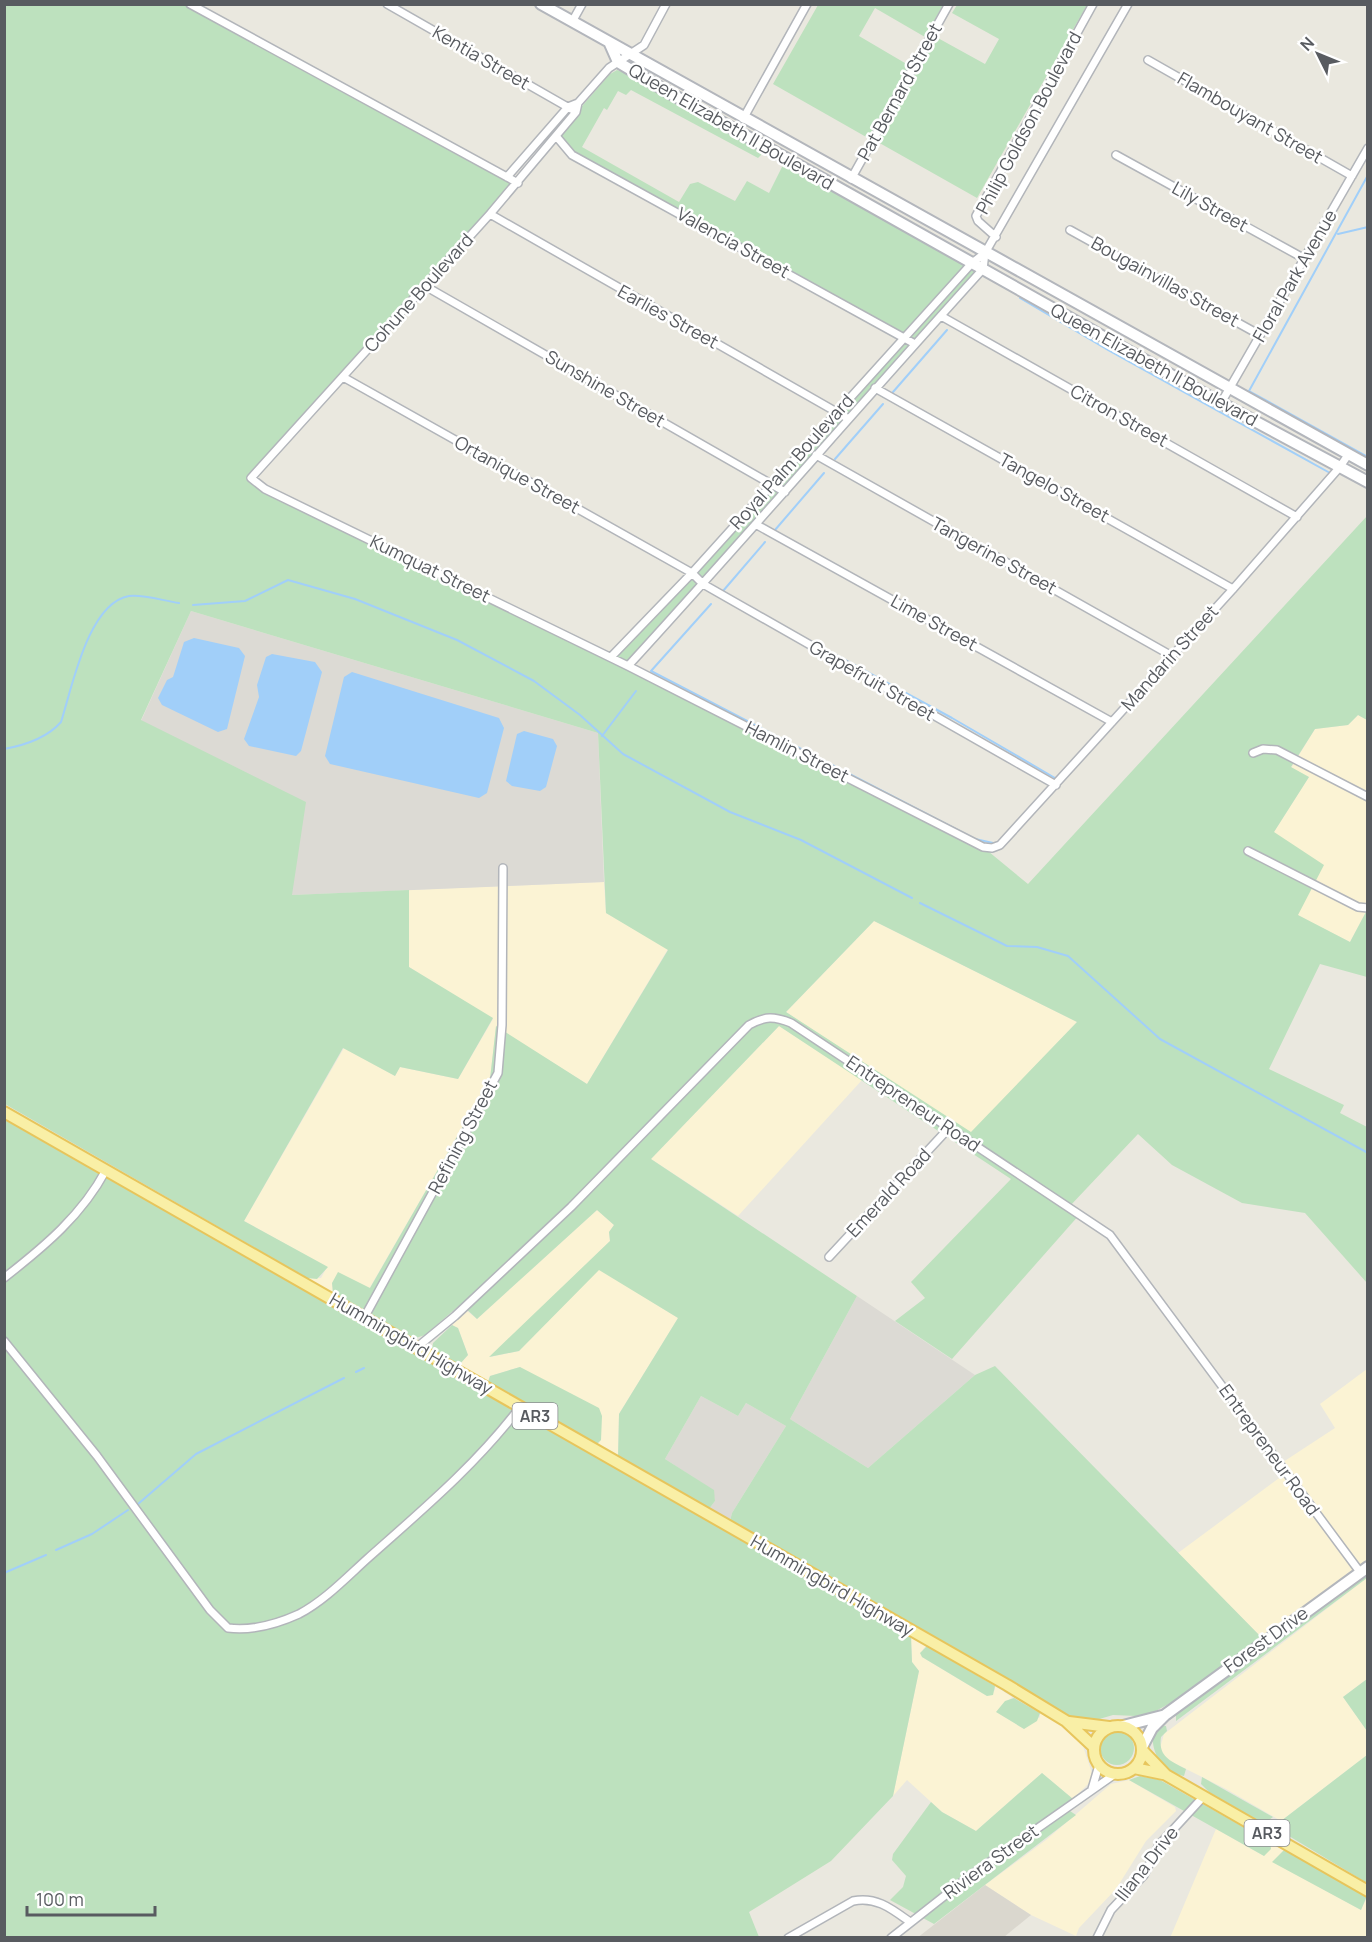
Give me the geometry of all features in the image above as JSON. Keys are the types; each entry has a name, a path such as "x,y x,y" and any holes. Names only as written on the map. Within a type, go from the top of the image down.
{"main road":[{"name":"Hummingbird Highway","path":"4,1112 1066,1721 1094,1747"},
{"name":"Hummingbird Highway","path":"1066,1721 1109,1727"},
{"path":"1123,1725 1136,1733 1142,1748 1134,1768 1114,1774 1099,1765 1094,1747 1099,1735 1109,1727 1123,1725"},
{"name":"AR3","path":"1142,1748 1166,1775"},
{"name":"AR3","path":"1134,1768 1166,1775 1368,1891"}],"street":[{"path":"190,4 518,183"},
{"name":"Kentia Street","path":"387,4 576,112"},
{"path":"541,4 609,43"},
{"path":"572,22 582,4"},
{"name":"Cohune Boulevard","path":"507,177 568,107 578,103 609,68 644,45 666,4"},
{"path":"743,119 807,4"},
{"name":"Pat Bernard Street","path":"851,179 949,4"},
{"name":"Philip Goldson Boulevard","path":"996,237 978,221 976,216 1092,4"},
{"name":"Philip Goldson Boulevard","path":"986,253 1128,4"},
{"name":"Queen Elizabeth II Boulevard","path":"609,43 1368,465"},
{"name":"Queen Elizabeth II Boulevard","path":"609,43 618,62 668,92 1221,403 1368,482"},
{"name":"Flambouyant Street","path":"1148,60 1352,176"},
{"path":"668,92 676,80"},
{"name":"Cohune Boulevard","path":"251,478 518,183 576,112 578,103"},
{"name":"Valencia Street","path":"556,136 572,155 915,344"},
{"path":"779,156 787,144"},
{"name":"Floral Park Avenue","path":"1221,403 1368,148"},
{"name":"Lily Street","path":"1116,155 1305,259"},
{"name":"Earlies Street","path":"490,214 847,418"},
{"name":"Bougainvillas Street","path":"1070,230 1260,335"},
{"path":"983,269 986,253"},
{"name":"Royal Palm Boulevard","path":"611,657 692,573 972,263 986,253"},
{"name":"Royal Palm Boulevard","path":"628,666 757,525 847,418 983,269"},
{"name":"Sunshine Street","path":"425,286 784,492"},
{"name":"Citron Street","path":"941,315 1297,517"},
{"name":"Ortanique Street","path":"343,377 692,573"},
{"name":"Tangelo Street","path":"875,388 1233,589"},
{"name":"Mandarin Street","path":"983,847 992,848 1000,845 1056,785 1297,517 1348,455"},
{"name":"Tangerine Street","path":"816,456 1172,656"},
{"name":"Kumquat Street","path":"251,478 265,489 611,657"},
{"name":"Lime Street","path":"757,525 1112,723"},
{"name":"Grapefruit Street","path":"692,573 702,584 1056,785"},
{"name":"Hamlin Street","path":"611,657 983,847"},
{"path":"1253,753 1263,749 1277,750 1368,796"},
{"path":"1248,851 1358,907 1368,908"},
{"name":"Refining Street","path":"364,1318 498,1073 502,1025 503,868"},
{"name":"Entrepreneur Road","path":"416,1348 455,1316 571,1207 749,1025 761,1018 776,1017 791,1023 1110,1236 1364,1569"},
{"name":"Emerald Road","path":"829,1257 949,1128"},
{"path":"4,1278 69,1224 91,1196 106,1170"},
{"path":"4,1341 97,1456 210,1610 228,1628 263,1627 299,1613 336,1586 417,1515 492,1444 520,1407"},
{"name":"Forest Drive","path":"1142,1748 1152,1728 1165,1715 1364,1569"},
{"name":"Forest Drive","path":"1123,1725 1165,1715"},
{"path":"1092,1789 1099,1765"},
{"name":"Riviera Street","path":"891,1938 971,1875 1114,1774"},
{"name":"Iliana Drive","path":"1097,1938 1112,1910 1144,1875 1159,1845 1204,1796"},
{"path":"788,1938 860,1899 875,1900 910,1922"}],"shaded area":[{"path":"191,611 598,733 604,882 292,895 141,721"},
{"path":"1358,715 1367,720 1367,910 1350,942 1297,915 1274,832 1309,777 1291,768 1315,729 1348,725"},
{"path":"604,882 606,913 668,949 587,1084 496,1027 490,1079 369,1289 332,1283 333,1293 307,1278 321,1278 327,1267 244,1221 344,1048 395,1076 400,1067 458,1079 493,1019 409,967 409,890"},
{"path":"874,921 1077,1022 971,1133 786,1012"},
{"path":"779,1026 862,1080 738,1216 651,1159"},
{"path":"597,1210 614,1225 609,1232 610,1241 490,1357 519,1351 599,1269 678,1318 619,1414 618,1457 597,1444 601,1440 520,1367 490,1376 488,1382 459,1365 468,1355 458,1328 452,1325 467,1311 477,1319"},
{"path":"857,1296 975,1375 868,1468 790,1419"},
{"path":"1367,1369 1367,1561 1264,1640 1178,1553 1286,1473 1280,1464 1335,1428 1320,1404"},
{"path":"701,1396 738,1416 746,1403 786,1426 732,1513 730,1521 709,1509 715,1501 713,1490 665,1459"},
{"path":"1367,1578 1367,1679 1343,1697 1367,1731 1367,1755 1281,1821 1226,1789 1166,1759 1160,1748 1164,1734"},
{"path":"911,1636 927,1645 923,1649 922,1657 987,1696 995,1690 995,1686 1012,1697 997,1712 1024,1729 1040,1717 1040,1713 1068,1729 1083,1746 1092,1773 1089,1783 1073,1799 1042,1773 976,1831 942,1812 907,1780 893,1796 919,1671 912,1662"},
{"path":"1129,1780 1175,1807 1176,1811 1146,1841 1116,1889 1079,1928 1076,1936 1031,1915 985,1885 1046,1840 1111,1784"},
{"path":"1216,1829 1264,1856 1271,1845 1270,1842 1284,1850 1273,1862 1361,1910 1367,1897 1367,1937 1170,1938"},
{"path":"985,1885 1031,1915 1004,1937 917,1938"}],"green space":[{"path":"4,5 190,5 518,183 251,478 610,657 904,338 572,155 556,136 610,74 617,70 625,73 763,153 758,158 631,90 626,95 618,91 607,110 604,108 582,147 679,202 690,184 698,182 735,201 747,181 769,193 783,165 983,269 628,666 983,847 1028,884 1367,516 1367,720 1358,715 1348,725 1315,729 1291,767 1309,777 1274,832 1324,865 1298,915 1350,942 1367,910 1367,977 1320,964 1269,1069 1344,1105 1340,1113 1367,1127 1367,1283 1305,1213 1242,1203 1172,1165 1138,1134 1069,1207 1080,1214 952,1359 895,1321 925,1298 911,1282 1011,1179 779,1026 651,1159 857,1296 790,1419 868,1468 975,1375 995,1366 1264,1640 1204,1685 1152,1713 1136,1716 1113,1715 1096,1720 1072,1717 730,1521 732,1513 786,1426 746,1403 738,1416 701,1396 665,1459 714,1490 715,1501 709,1509 618,1457 619,1414 678,1318 599,1270 519,1351 489,1357 610,1241 609,1232 614,1225 597,1210 477,1319 461,1304 425,1335 413,1339 333,1293 332,1283 338,1272 370,1288 490,1079 496,1026 587,1084 668,950 606,913 598,733 191,611 141,720 306,802 292,895 409,890 409,967 493,1018 458,1079 400,1067 395,1076 343,1048 244,1221 328,1267 317,1279 307,1278 5,1104","holes":["874,921 1077,1022 971,1132 786,1012"]},
{"path":"818,5 943,5 925,37 875,8 859,36 910,66 868,138 773,84"},
{"path":"957,5 1087,5 977,198 876,141 936,37 985,64 999,39 952,13"},
{"path":"5,1120 911,1636 912,1662 919,1671 893,1796 831,1861 749,1912 759,1937 5,1937"},
{"path":"452,1325 458,1328 468,1355 459,1365 432,1350 433,1343"},
{"path":"520,1367 599,1408 602,1416 601,1440 597,1444 488,1382 490,1376"},
{"path":"1367,1571 1367,1578 1176,1721 1176,1713"},
{"path":"927,1646 995,1686 993,1695 987,1696 922,1657 920,1653"},
{"path":"1367,1679 1367,1731 1343,1697"},
{"path":"1014,1698 1040,1713 1037,1721 1024,1729 996,1712 1005,1701"},
{"path":"1161,1725 1166,1726 1167,1731 1161,1737 1164,1754 1186,1769 1184,1776 1165,1767 1157,1756 1153,1736"},
{"path":"1117,1731 1129,1736 1134,1748 1129,1760 1117,1765 1105,1760 1100,1748 1105,1736"},
{"path":"1367,1755 1367,1883 1274,1827 1278,1820 1281,1821"},
{"path":"1042,1773 1073,1799 1064,1807 1076,1815 934,1924 890,1900 903,1887 906,1876 892,1860 893,1854 931,1802 942,1812 976,1831"},
{"path":"1140,1776 1160,1780 1270,1842 1271,1849 1264,1856 1129,1780"},
{"path":"1202,1777 1273,1817 1264,1824 1209,1792 1201,1784"},
{"path":"1284,1850 1367,1896 1361,1910 1272,1862"}],"water":[{"path":"194,638 239,648 245,656 227,729 218,732 162,705 158,698 167,680 173,677 184,642"},
{"path":"272,654 315,662 322,672 301,751 296,756 249,746 244,739 259,697 257,685 266,657"},
{"path":"352,672 499,718 504,728 487,793 479,798 330,764 325,756 344,677"},
{"path":"524,731 553,739 557,746 546,787 540,791 512,786 506,781 517,734"}],"waterway":[{"path":"1368,175 1249,391 1368,457"},
{"path":"1338,234 1368,227"},
{"path":"1020,298 1108,350 1330,473"},
{"path":"893,392 947,330"},
{"path":"835,459 883,404"},
{"path":"775,530 824,473"},
{"path":"729,595 723,591 765,542"},
{"path":"193,605 245,601 288,580 355,599 457,640 534,681 580,715 623,754 730,812 801,840 912,898"},
{"path":"4,749 36,740 61,722 92,630 115,602 135,596 179,603"},
{"path":"711,604 651,671 975,839 993,843"},
{"path":"786,628 952,718 1055,778 1059,777"},
{"path":"602,736 636,691"},
{"path":"920,903 1007,946 1037,947 1068,956 1160,1039 1368,1153"},
{"path":"356,1372 364,1368"},
{"path":"138,1504 196,1454 344,1378"},
{"path":"56,1550 92,1534 128,1510"},
{"path":"4,1573 46,1555"}]}
